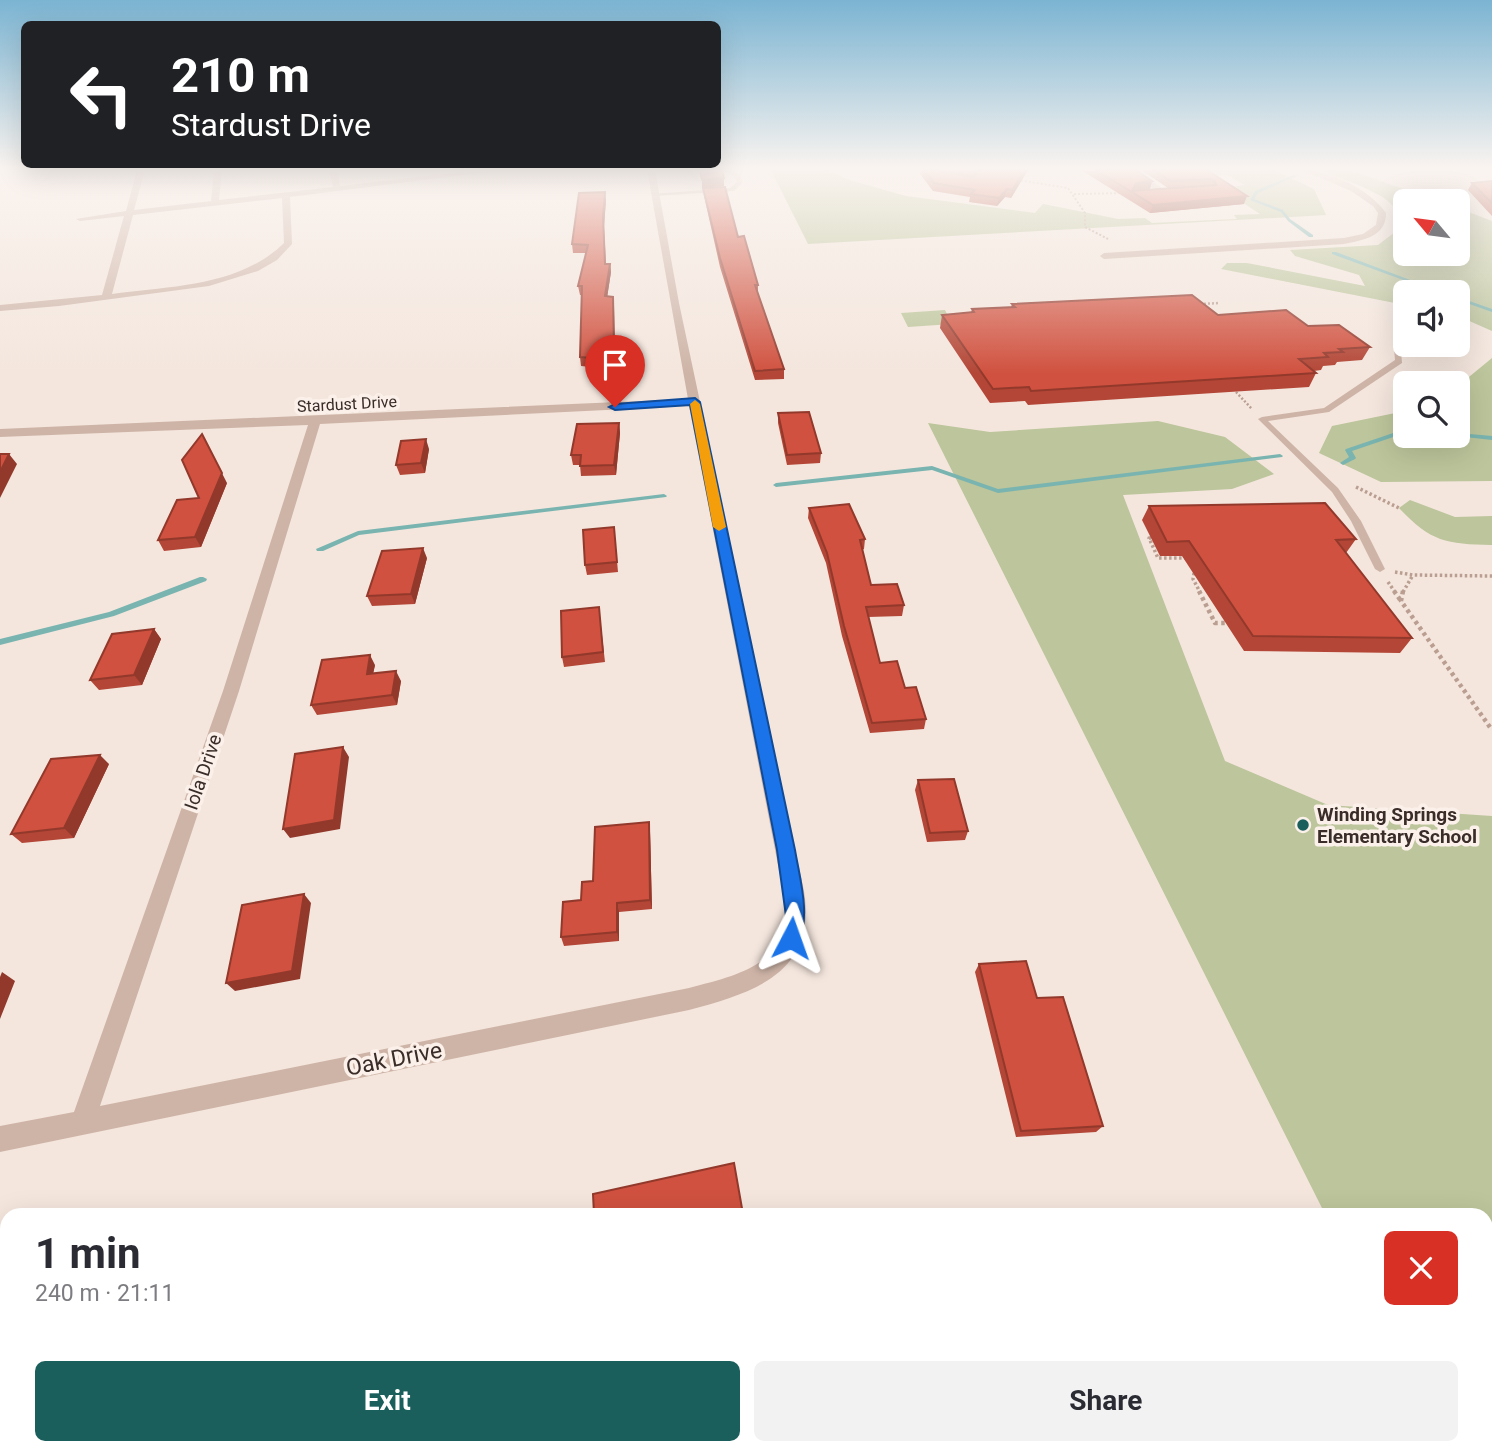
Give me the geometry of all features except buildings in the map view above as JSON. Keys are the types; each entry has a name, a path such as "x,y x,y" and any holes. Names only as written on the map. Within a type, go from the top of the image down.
{"street":[{"path":"106,297 123,238"},
{"path":"0,308 49,305 214,281 266,262 285,248 290,238"},
{"path":"663,238 695,402"},
{"path":"1104,256 1345,241 1359,238"},
{"name":"Stardust Drive","path":"0,433 695,402"},
{"name":"Oak Drive","path":"0,1139 689,999 748,983 779,959 791,938 796,916 794,902 786,850 695,402"},
{"name":"Iola Drive","path":"83,1121 231,691 315,421"}],"lane":[{"path":"1262,418 1326,410 1399,361 1398,357"},
{"path":"1262,418 1335,490 1356,521 1380,569"}],"path":[{"path":"1107,238 1108,243"},
{"path":"1195,305 1220,303"},
{"path":"1236,393 1262,418"},
{"path":"1162,538 1149,538 1158,558 1190,558"},
{"path":"1197,557 1193,579 1215,623 1226,623"},
{"path":"1380,569 1492,730"},
{"path":"1401,601 1413,575 1492,576"}],"green space":[{"path":"805,238 918,238 808,244"},
{"path":"1387,238 1393,238 1393,266 1470,266 1470,238 1492,238 1492,331 1470,321 1470,280 1393,280 1393,303 1221,269 1227,263 1247,263 1365,286 1359,275 1295,256 1290,250 1378,245"},
{"path":"945,310 952,324 908,327 901,313"},
{"path":"1492,358 1492,481 1381,482 1319,453 1332,426 1393,413 1393,448 1470,448 1470,376"},
{"path":"1158,421 1225,437 1274,474 1232,489 1123,495 1225,761 1328,805 1492,816 1492,1208 1322,1208 928,423 990,432"},
{"path":"1410,500 1455,517 1492,516 1492,545 1451,542 1430,534 1399,508"}],"waterway":[{"path":"1334,253 1407,280"},
{"path":"1470,303 1492,311"},
{"path":"1343,463 1353,458 1348,450 1393,435"},
{"path":"1470,436 1492,438"},
{"path":"776,485 932,468 998,491 1280,456"},
{"path":"320,549 358,533 664,496"},
{"path":"0,642 111,614 203,579"}],"slow traffic":[{"path":"695,404 719,527"}],"place":[{"name":"Winding Springs Elementary School","path":"1303,825"}],"route":[{"path":"615,407 695,402 786,850 796,916 791,938"}]}
